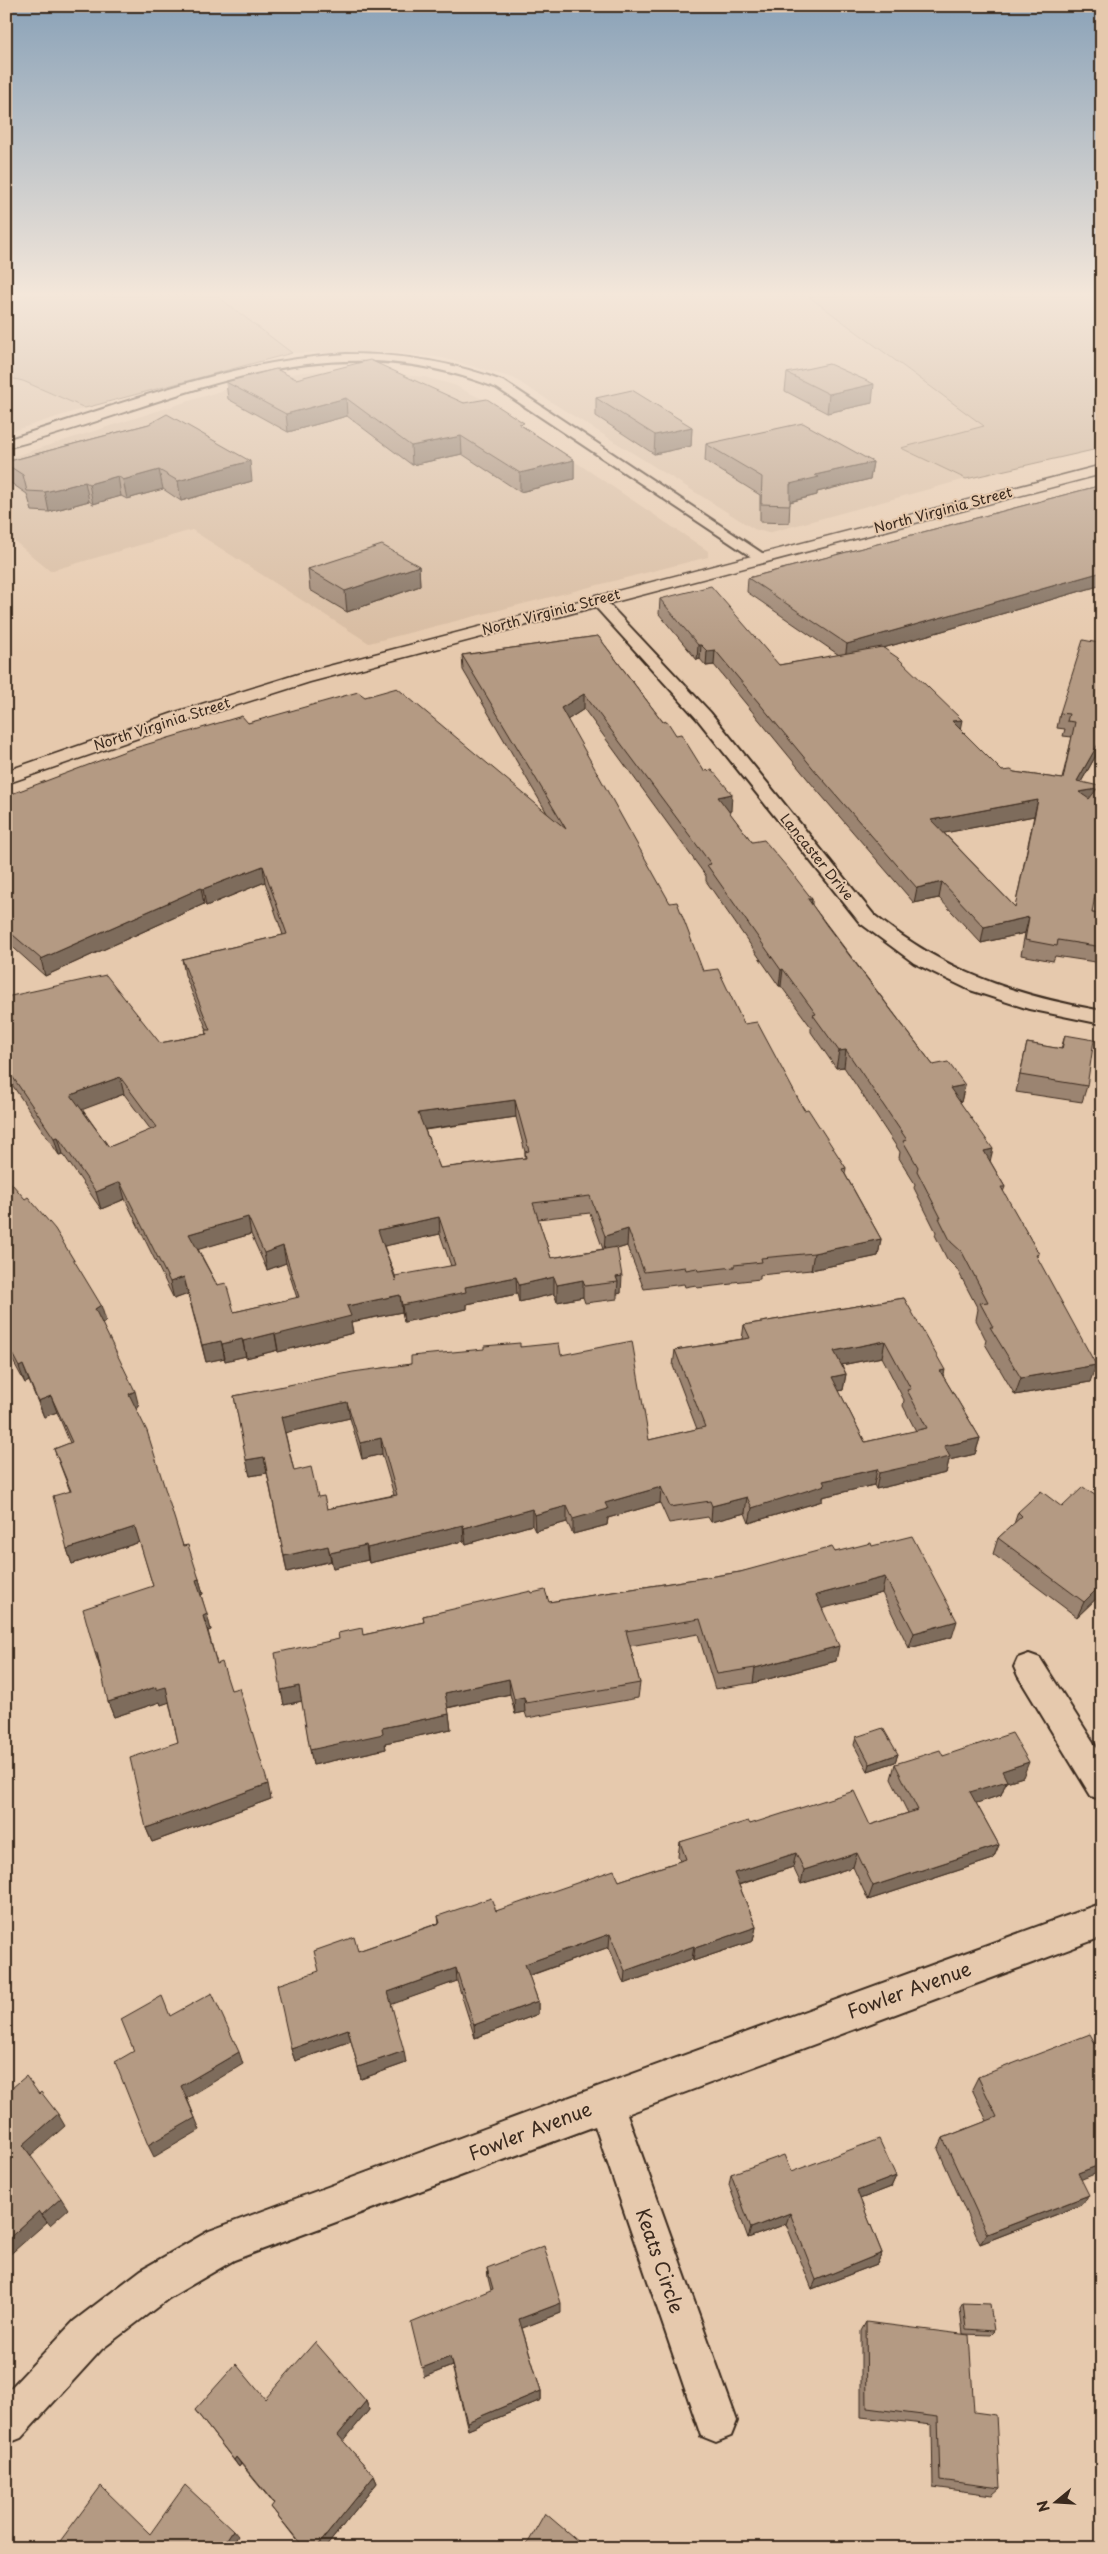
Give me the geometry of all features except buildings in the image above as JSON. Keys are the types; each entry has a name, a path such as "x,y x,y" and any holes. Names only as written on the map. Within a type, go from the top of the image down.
{"main road":[{"name":"North Virginia Street","path":"6,778 174,720 304,678 1102,469"}],"street":[{"path":"6,444 100,415"},
{"path":"546,415 761,558"},
{"name":"Lancaster Drive","path":"597,600 704,716 867,919 892,941 938,969 993,992 1039,1006 1102,1018"},
{"path":"1029,1667 1102,1785"},
{"name":"Fowler Avenue","path":"6,2423 88,2335 156,2284 223,2245 605,2102 1102,1920"},
{"name":"Keats Circle","path":"605,2102 716,2420"}],"shaded area":[{"path":"6,415 62,415 6,433"},
{"path":"144,415 506,415 708,551 708,557 369,643 192,530 50,571 6,534 6,459"},
{"path":"572,415 969,415 985,427 902,449 966,479 768,533 754,529"},
{"path":"969,415 1102,415 1102,448 966,479 901,448 984,426"}]}
